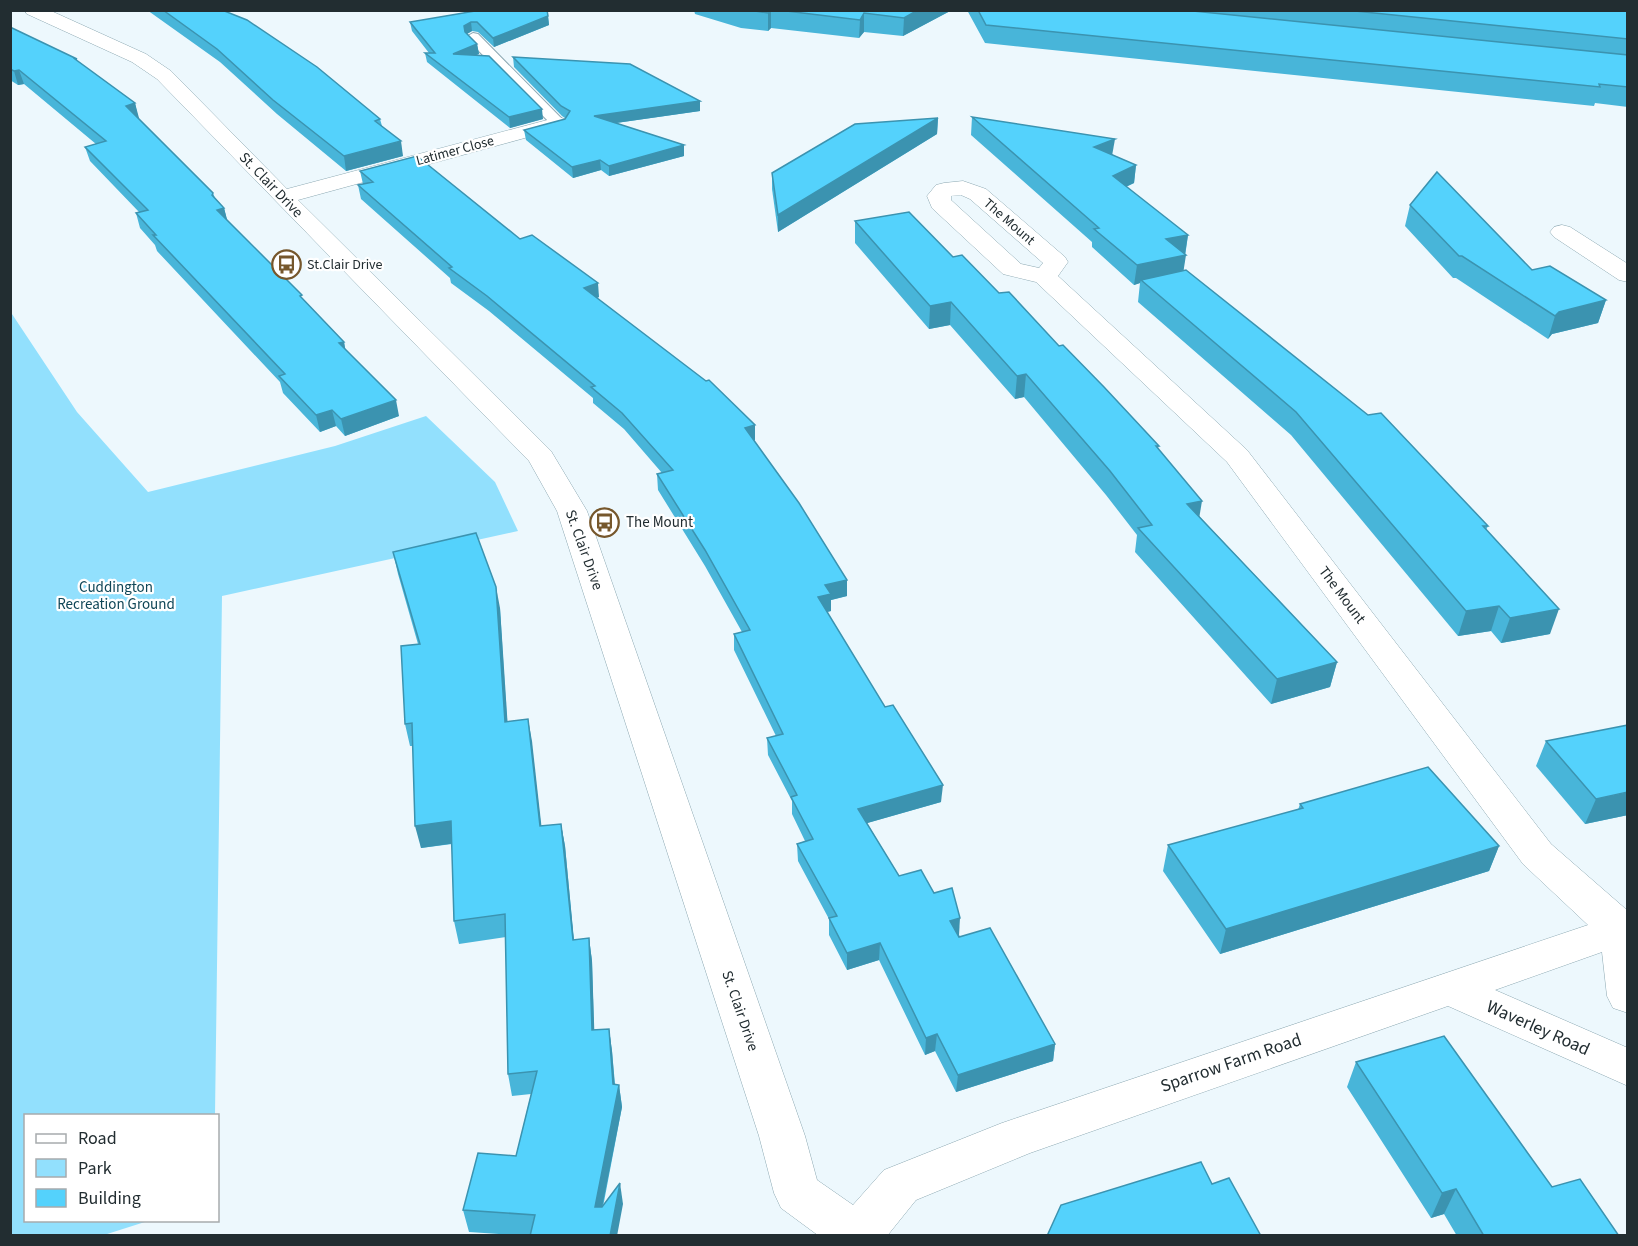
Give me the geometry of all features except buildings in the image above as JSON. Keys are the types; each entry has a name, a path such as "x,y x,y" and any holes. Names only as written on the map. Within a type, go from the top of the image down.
{"street":[{"name":"St. Clair Drive","path":"33,10 139,58 164,75 541,457 572,511 782,1136 796,1193 857,1235"},
{"name":"Latimer Close","path":"282,197 558,123"},
{"path":"1562,232 1628,275"},
{"name":"The Mount","path":"1045,277 1237,456 1538,854 1624,929"},
{"name":"Sparrow Farm Road","path":"857,1235 900,1185 1018,1137 1624,929"},
{"path":"1624,929 1628,996"},
{"name":"Waverley Road","path":"1449,988 1628,1068"}],"lane":[{"path":"473,37 558,123"}],"green space":[{"name":"Cuddington Recreation Ground","path":"10,311 77,412 148,492 335,446 426,416 495,482 518,531 222,596 215,1114 24,1114 24,1222 145,1222 104,1235 11,1235"}],"place":[{"name":"St.Clair Drive","path":"286,265"},
{"name":"The Mount","path":"605,522"}]}
